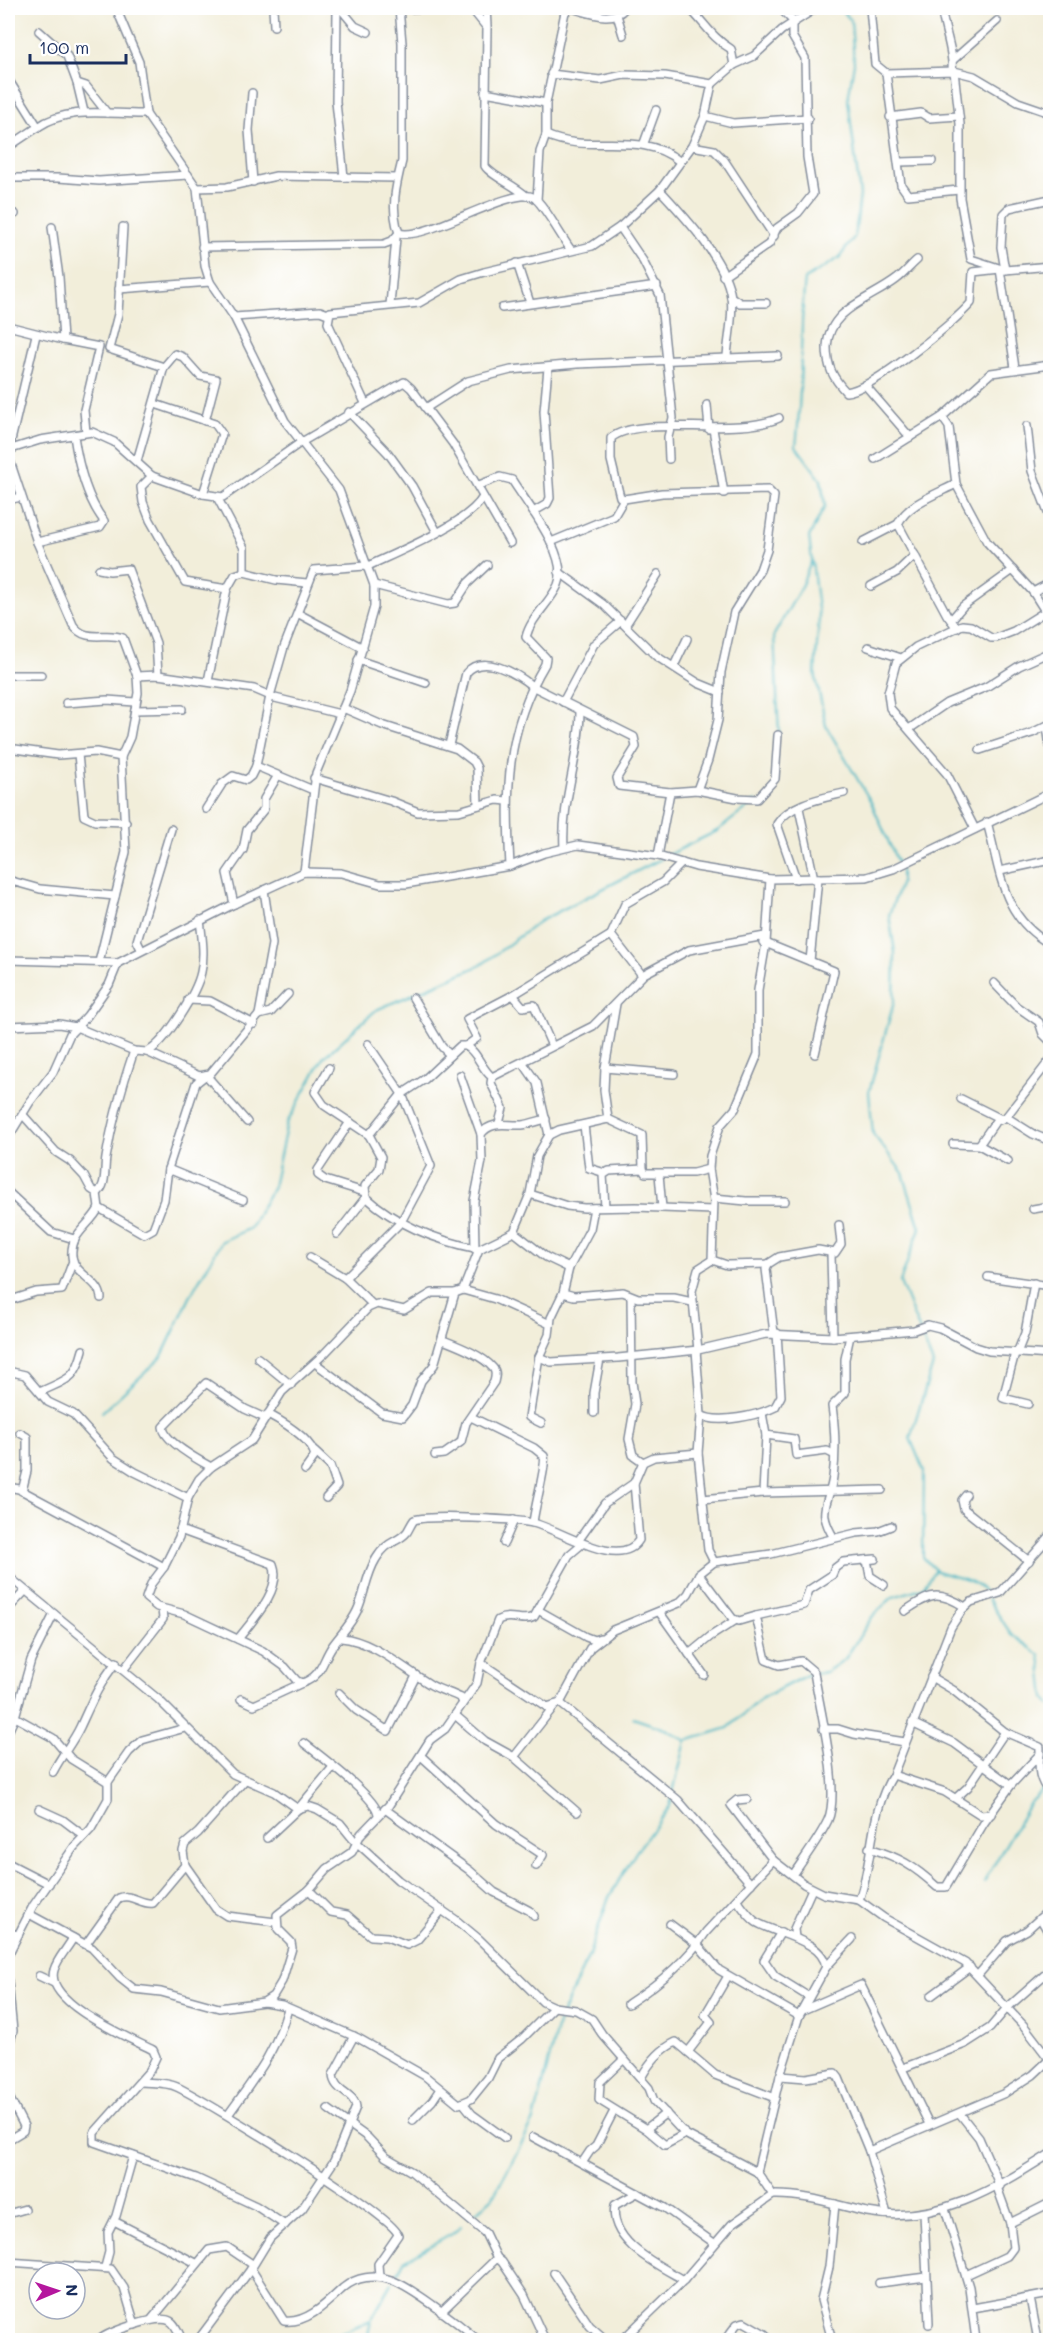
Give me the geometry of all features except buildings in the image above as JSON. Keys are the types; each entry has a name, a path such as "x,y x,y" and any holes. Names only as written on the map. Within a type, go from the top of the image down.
{"street":[{"path":"116,8 139,62 146,114 197,188 202,218 202,247 210,282 234,317 280,411 300,443 339,490 365,566 374,585 374,607 363,648 357,660 342,711 315,778 304,872"},
{"path":"273,8 274,26"},
{"path":"338,8 355,26 368,32"},
{"path":"338,8 336,102 344,177"},
{"path":"390,305 397,235 393,213 397,178 402,161 403,120 399,8 429,8"},
{"path":"471,8 487,28"},
{"path":"486,8 485,166 488,171 537,200 571,250"},
{"path":"537,200 540,152 546,135 546,103 565,12 571,8 607,17 617,15 625,8"},
{"path":"689,8 703,21 709,33 731,49 734,64"},
{"path":"723,276 750,260 769,244 777,228 798,213 813,194 807,157 805,58 792,36 793,23 780,8"},
{"path":"328,314 335,310 419,303 461,279 517,263 561,255 571,250 586,250 620,227 660,190 692,146 705,117 712,84 734,64 754,56 793,23 816,8"},
{"path":"870,8 875,64 886,73 953,71 974,76 1018,102 1050,113"},
{"path":"917,260 896,280 847,310 835,320 828,332 827,361 838,384 846,392 865,385 945,329 973,298 973,272 959,190 960,116 953,60 947,47 942,14"},
{"path":"617,15 623,35"},
{"path":"953,60 997,21"},
{"path":"39,31 67,56 84,112"},
{"path":"886,73 890,117 900,162 901,185 908,195 959,190"},
{"path":"551,74 600,81 624,75 665,76 712,84"},
{"path":"8,79 38,127"},
{"path":"77,83 86,86 107,113"},
{"path":"485,92 546,103"},
{"path":"252,93 249,130 253,182"},
{"path":"644,143 656,110"},
{"path":"8,147 45,123 84,112 146,114"},
{"path":"890,117 921,113 929,118 960,116"},
{"path":"705,117 734,123 808,118"},
{"path":"546,135 582,142 644,143 664,150 679,161"},
{"path":"692,146 714,150 724,160 774,236"},
{"path":"900,162 932,161"},
{"path":"8,178 99,181 188,175"},
{"path":"197,188 253,182 276,176 397,178"},
{"path":"660,190 689,222 723,276 731,297 727,357"},
{"path":"202,247 384,244 397,235 412,235 466,213 526,195"},
{"path":"1015,368 1001,247 1003,214 1009,208 1050,199"},
{"path":"52,227 59,277 63,340"},
{"path":"109,349 118,314 123,227"},
{"path":"620,227 657,286 667,359 672,426 668,437 669,459"},
{"path":"971,259 1003,270"},
{"path":"517,263 530,303"},
{"path":"973,272 1050,266"},
{"path":"119,290 210,282"},
{"path":"502,308 657,286"},
{"path":"731,297 741,303 766,303"},
{"path":"234,317 320,311 328,314"},
{"path":"328,314 328,323 364,403"},
{"path":"8,326 36,335 109,349 164,367"},
{"path":"36,335 8,449 21,497 37,542 78,632 87,636 116,635 123,638 137,676 138,693 130,737 121,757 126,852 99,962"},
{"path":"86,432 84,410 99,347"},
{"path":"137,460 164,367 175,354 183,357 200,376 216,379 205,421"},
{"path":"426,408 468,381 511,370 667,359 778,356"},
{"path":"874,459 942,417 991,374 1015,368 1050,365"},
{"path":"533,512 547,504 549,498 544,411 549,368"},
{"path":"8,449 40,440 74,436 86,432 106,438 137,460 152,476 217,497 231,494 300,443 329,428 364,403 404,382 453,444 479,485 483,497 510,543"},
{"path":"865,385 910,437"},
{"path":"155,404 216,424 222,434 202,494"},
{"path":"707,405 724,493"},
{"path":"349,412 388,453 412,486 437,532"},
{"path":"942,417 950,427 956,484 987,542 1033,592 1050,619"},
{"path":"697,790 708,760 718,720 721,672 734,612 760,570 767,550 774,496 768,490 662,493 624,499 620,497 612,468 611,438 636,428 672,426 711,429 766,424 779,418"},
{"path":"1027,426 1032,471 1049,505 1050,518"},
{"path":"37,542 100,527 104,521 91,495 74,436"},
{"path":"152,476 141,487 143,502 186,582 227,589"},
{"path":"479,485 500,477 512,480 551,542 559,572 558,583 526,637 546,658 546,664 523,704 511,755 507,801 510,866"},
{"path":"863,542 898,524 902,516 916,505 956,484"},
{"path":"8,500 21,497"},
{"path":"217,497 244,548 244,572"},
{"path":"206,809 222,784 233,776 246,780 256,766 270,696 284,647 299,614 307,583 314,570 365,566 437,532 479,504 483,497"},
{"path":"551,542 614,516 624,499"},
{"path":"898,524 957,628"},
{"path":"871,586 897,572 915,555"},
{"path":"374,585 442,603 455,603 468,583 487,565"},
{"path":"99,569 110,571 128,569 156,643 158,675"},
{"path":"951,620 963,606 1013,570"},
{"path":"208,681 227,589 235,575 244,572 276,580 307,583"},
{"path":"559,572 584,588 624,622 656,656 698,683 720,692"},
{"path":"563,702 594,644 624,622 658,574"},
{"path":"1033,592 1050,583"},
{"path":"975,828 947,774 890,708 888,693 896,663 916,648 957,628 971,626 991,638 996,638 1014,631 1046,611"},
{"path":"299,614 363,648"},
{"path":"674,666 687,639"},
{"path":"868,646 901,658"},
{"path":"909,729 947,703 986,687 1019,666 1050,652"},
{"path":"357,660 426,683"},
{"path":"449,746 466,673 472,666 490,665 521,678 532,686 634,737 636,747 617,778 619,786 670,792 697,790 727,797 757,799 775,779 778,735"},
{"path":"8,675 41,675"},
{"path":"137,676 158,675 178,680 208,681 254,689 270,696 342,711 449,746 474,762 478,805"},
{"path":"66,703 107,700 135,706 182,709"},
{"path":"564,847 563,813 570,793 580,711"},
{"path":"980,750 1049,725 1050,747"},
{"path":"8,748 58,755 96,752 121,757"},
{"path":"78,754 84,816 95,820 126,822"},
{"path":"256,766 277,777 313,790"},
{"path":"234,904 227,873 243,850 247,830 264,809 264,799 277,777"},
{"path":"315,778 392,801 418,812 459,811 497,800 507,801"},
{"path":"658,856 670,792"},
{"path":"796,879 777,824 782,817 814,800 844,793"},
{"path":"8,960 118,963 200,920 304,872 341,873 380,884 406,884 510,866 564,847 604,847 770,879 867,877 893,869 1050,793"},
{"path":"799,808 816,879 817,907 806,958"},
{"path":"987,822 1004,890 1020,922 1050,944"},
{"path":"141,949 137,941 171,829"},
{"path":"1000,871 1050,860"},
{"path":"466,1046 477,1038 467,1019 611,935 625,904 663,882 682,863"},
{"path":"712,1260 714,1198 709,1170 713,1143 720,1126 735,1109 758,1054 758,990 766,940 770,879"},
{"path":"8,880 40,889 115,896"},
{"path":"99,1208 144,1233 153,1229 164,1200 168,1169 196,1083 206,1076 254,1024 259,1015 272,944 264,890"},
{"path":"147,1052 162,1042 188,1000 201,972 203,943 200,920"},
{"path":"611,935 642,975"},
{"path":"492,1077 593,1026 642,975 689,950 727,941 766,940 834,970 815,1054"},
{"path":"8,1138 53,1072 70,1034 109,985 118,963"},
{"path":"994,983 1016,1006 1039,1022 1043,1034 1050,1041"},
{"path":"259,1015 271,1011 288,994"},
{"path":"513,994 523,1007 534,1005 552,1046"},
{"path":"413,998 442,1047 450,1055"},
{"path":"188,1000 210,1001 254,1024"},
{"path":"609,1119 604,1090 605,1068 616,1004"},
{"path":"8,1026 59,1024 76,1027 134,1051 147,1052 199,1076 206,1076 248,1122"},
{"path":"345,1278 401,1222 431,1166 402,1094 368,1044"},
{"path":"369,1135 402,1094 425,1079 460,1046 472,1049 480,1064 492,1077"},
{"path":"8,1301 36,1292 62,1290 73,1261 74,1239 99,1208 97,1193 104,1184 108,1145 121,1088 134,1051"},
{"path":"979,1145 995,1122 1004,1118 1050,1060"},
{"path":"523,1063 537,1083 549,1135"},
{"path":"329,1068 315,1092 324,1106 369,1135 378,1149 381,1162 364,1186 365,1195 337,1234"},
{"path":"605,1068 674,1074"},
{"path":"460,1075 481,1134 482,1161 474,1201 477,1249 463,1290"},
{"path":"492,1077 491,1083 503,1107 499,1123"},
{"path":"961,1099 1050,1142"},
{"path":"23,1115 56,1152 70,1161 91,1189 97,1193"},
{"path":"481,1134 499,1123 525,1125 546,1119"},
{"path":"350,1122 318,1170 318,1175 325,1180 365,1195 401,1222 445,1241 477,1249 514,1232 530,1194 537,1156 549,1135 559,1130 609,1119 626,1125 642,1136 645,1173 693,1173 709,1170"},
{"path":"584,1125 589,1168 605,1173 643,1169"},
{"path":"953,1144 979,1145 1008,1161"},
{"path":"168,1169 243,1200"},
{"path":"605,1173 602,1181 605,1207"},
{"path":"659,1174 662,1208"},
{"path":"8,1192 51,1232 74,1239"},
{"path":"530,1194 567,1206 713,1210"},
{"path":"714,1198 784,1201"},
{"path":"1033,1209 1050,1206"},
{"path":"541,1423 529,1417 539,1357 549,1335 550,1324 563,1293 569,1269 590,1229 594,1208"},
{"path":"712,1260 727,1265 768,1264 779,1257 818,1250 831,1254 838,1251 841,1244 839,1225"},
{"path":"514,1232 546,1257 569,1269"},
{"path":"831,1254 834,1337"},
{"path":"310,1257 345,1278 373,1305 404,1310 432,1293 455,1293 463,1290 495,1299 550,1324"},
{"path":"712,1260 698,1269 694,1278 692,1302 701,1415 698,1453 708,1550 714,1562"},
{"path":"73,1261 100,1289 102,1298"},
{"path":"701,1415 711,1419 762,1413 775,1407 781,1396 776,1333 766,1269 768,1264"},
{"path":"988,1276 1050,1286"},
{"path":"1028,1404 1003,1398 1016,1353 1025,1333 1034,1283"},
{"path":"563,1293 574,1296 623,1292 631,1297 692,1302"},
{"path":"315,1363 382,1413 403,1417 412,1405 421,1381 434,1365 455,1293"},
{"path":"631,1297 635,1404 629,1439 633,1455 643,1462"},
{"path":"302,1683 263,1651 183,1614 164,1611 150,1602 146,1594 164,1567 180,1530 188,1498 199,1479 211,1467 252,1440 282,1392 315,1363 360,1315 373,1305"},
{"path":"539,1357 551,1362 632,1357 697,1350 750,1336 776,1333 834,1337 917,1329 928,1325 940,1328 976,1347 1050,1355"},
{"path":"834,1538 827,1529 824,1511 833,1476 832,1406 846,1393 845,1359 850,1336"},
{"path":"435,1455 444,1454 461,1442 471,1417 494,1382 495,1371 461,1347 443,1340"},
{"path":"40,1392 72,1375 78,1369 83,1350"},
{"path":"258,1358 291,1385"},
{"path":"594,1413 594,1393 600,1359"},
{"path":"8,1371 25,1375 48,1402 73,1414 113,1458 135,1472 188,1498"},
{"path":"211,1467 163,1433 163,1427 206,1383 245,1408 282,1421 315,1452 335,1474 337,1486 326,1498"},
{"path":"762,1413 766,1435 763,1493"},
{"path":"471,1417 537,1449 544,1456 545,1469 537,1492 533,1523"},
{"path":"20,1433 27,1437 28,1454 22,1491"},
{"path":"766,1435 794,1439 796,1455 827,1451 833,1454"},
{"path":"305,1470 314,1459 315,1452"},
{"path":"241,1699 255,1705 315,1677 323,1667 334,1643 341,1638 358,1610 370,1567 388,1542 406,1533 414,1520 514,1520 533,1523 606,1551 627,1550 636,1545 639,1528 634,1483 643,1462 654,1458 698,1453"},
{"path":"264,2002 276,1991 292,1948 291,1942 278,1929 277,1915 309,1890 327,1869 352,1852 357,1841 385,1809 430,1740 445,1729 462,1701 477,1683 481,1663 498,1620 503,1617 530,1619 538,1610 569,1555 605,1503 634,1483"},
{"path":"8,1487 22,1491 164,1567"},
{"path":"704,1499 763,1493 882,1490"},
{"path":"966,1495 962,1500 964,1509 1029,1561"},
{"path":"504,1543 514,1520"},
{"path":"514,1758 558,1704 590,1648 613,1630 660,1613 679,1603 688,1594 699,1574 714,1562 771,1554 856,1533 878,1532 891,1526"},
{"path":"180,1530 273,1564 275,1570 270,1592 238,1639"},
{"path":"859,1900 864,1888 869,1848 884,1790 893,1775 951,1628 965,1607 980,1598 1000,1593 1050,1536"},
{"path":"690,1654 711,1636 736,1620 804,1605 809,1590 832,1575 835,1568 843,1562 875,1559"},
{"path":"867,1560 870,1576 884,1585"},
{"path":"699,1574 736,1620"},
{"path":"8,1576 124,1669 158,1699 233,1774 273,1792 298,1809"},
{"path":"8,1610 25,1591"},
{"path":"905,1611 927,1596 950,1598 965,1607"},
{"path":"538,1610 586,1637 594,1640 602,1638"},
{"path":"124,1669 163,1619 164,1611"},
{"path":"660,1613 704,1675"},
{"path":"8,1732 11,1715 31,1660 54,1614"},
{"path":"756,1616 766,1660 779,1665 801,1661 814,1674 830,1771 831,1811 819,1837 793,1875"},
{"path":"341,1638 350,1639 374,1649 416,1676 461,1698 462,1701"},
{"path":"53,1772 64,1750 80,1728 96,1688 116,1662"},
{"path":"481,1663 547,1707 558,1704"},
{"path":"339,1693 356,1710 388,1731 416,1676"},
{"path":"931,1677 953,1690 1005,1732 1040,1747 1038,1770 1042,1785 1050,1793"},
{"path":"558,1704 678,1800 751,1884"},
{"path":"11,1715 53,1738 71,1759 108,1782"},
{"path":"455,1715 485,1741 514,1758 577,1812"},
{"path":"912,1723 954,1743 1011,1785"},
{"path":"8,1954 29,1914 49,1884 84,1836 91,1830 108,1799 108,1782 129,1752 142,1740 185,1728"},
{"path":"823,1729 838,1729 854,1734 905,1742"},
{"path":"956,1798 968,1787 1005,1732"},
{"path":"304,1743 367,1797 377,1809 378,1815"},
{"path":"869,1848 898,1857 925,1874 938,1887 946,1887 984,1823 1011,1785 1040,1754"},
{"path":"421,1756 496,1824 543,1855 536,1866"},
{"path":"267,1838 298,1809 333,1767"},
{"path":"893,1775 956,1798 968,1809 981,1815 992,1814"},
{"path":"245,1780 198,1833 185,1844 183,1851 185,1865 221,1913 227,1916 276,1922"},
{"path":"747,1799 737,1800 731,1805 773,1860 813,1889 824,1894 859,1900 884,1918 970,1967 1006,2009 1024,2026 1050,2060 1033,2075 1005,2093 869,2151"},
{"path":"298,1809 308,1806 329,1815 398,1880 479,1939 543,2002 592,2019 623,2060 641,2078 654,2101 685,2134 757,2172 773,2195"},
{"path":"39,1809 63,1820 84,1836"},
{"path":"385,1809 469,1870 494,1892 530,1911 534,1916"},
{"path":"981,1815 984,1823"},
{"path":"628,2004 665,1978 698,1945 706,1932 773,1860"},
{"path":"8,1863 49,1884"},
{"path":"86,1944 120,1898 130,1897 143,1903 153,1903 185,1865"},
{"path":"795,1938 794,1929 813,1889"},
{"path":"309,1890 331,1912 347,1915 371,1936 387,1937 407,1945 417,1940 442,1910"},
{"path":"737,1900 758,1923 795,1938 823,1956 826,1967"},
{"path":"978,1975 1007,1941 1027,1930 1050,1909"},
{"path":"29,1914 86,1944 134,1989 161,1992 219,2008 264,2002 285,2007 354,2036 406,2064 456,2103 464,2104 472,2114 505,2138"},
{"path":"1040,1918 1050,1935"},
{"path":"670,1924 698,1945 714,1966 728,1976 801,2013"},
{"path":"8,1932 17,1935"},
{"path":"781,1932 764,1960 775,1976 809,1997"},
{"path":"54,1983 53,1972 73,1938"},
{"path":"757,2172 780,2076 801,2013 826,1967 852,1939"},
{"path":"931,1996 970,1967"},
{"path":"903,2068 966,2044 990,2028 1006,2009 1050,1970"},
{"path":"39,1976 54,1983 83,2015 153,2050 156,2057 141,2082 111,2112 93,2138 96,2144 178,2170 256,2206 285,2225"},
{"path":"688,2052 711,2022 705,2015 728,1976"},
{"path":"8,1981 10,2026 8,2048"},
{"path":"801,2013 861,1985 928,2124"},
{"path":"228,2115 272,2054 280,2038 285,2007 276,1991"},
{"path":"464,2104 488,2078 498,2058 560,2007"},
{"path":"202,2338 270,2238 302,2210 334,2162 355,2112 355,2102 337,2087 333,2075 354,2036"},
{"path":"641,2078 648,2065 676,2042 715,2075 775,2097"},
{"path":"623,2060 600,2082 599,2100 646,2129 665,2145 685,2134"},
{"path":"780,2076 807,2078 811,2075 835,2073 842,2083 869,2151 887,2214"},
{"path":"141,2082 174,2085 228,2115 369,2207 398,2232 378,2264 379,2277"},
{"path":"412,2120 432,2101 440,2089"},
{"path":"8,2095 24,2126 23,2131 8,2140"},
{"path":"328,2109 368,2137 386,2157 412,2172 485,2233 497,2258 524,2295 544,2340"},
{"path":"582,2163 596,2146 614,2111"},
{"path":"646,2129 666,2113"},
{"path":"960,2114 979,2138 1010,2223 1014,2245 1007,2256 966,2275"},
{"path":"533,2137 665,2208 714,2243"},
{"path":"622,2340 684,2280 714,2243 744,2213 773,2195 887,2214 945,2209 998,2187 1050,2154"},
{"path":"105,2267 108,2259 108,2232 114,2221 133,2156"},
{"path":"637,2193 615,2205 618,2230 649,2260 684,2280"},
{"path":"1010,2223 1050,2203"},
{"path":"832,2340 821,2300 829,2267 835,2204"},
{"path":"8,2214 24,2209"},
{"path":"945,2209 966,2275 973,2308 975,2340"},
{"path":"924,2212 929,2324"},
{"path":"114,2221 196,2264"},
{"path":"152,2319 209,2250 227,2247 252,2267 275,2303 281,2317 288,2322 302,2318 324,2306 345,2286 362,2278 379,2277 397,2283 478,2340"},
{"path":"441,2312 497,2258"},
{"path":"8,2262 31,2262 77,2268 105,2267 114,2272 124,2288 135,2325"},
{"path":"554,2273 590,2326 606,2340"},
{"path":"879,2283 926,2277"},
{"path":"973,2308 1050,2294"},
{"path":"1030,2298 1038,2340"},
{"path":"99,2340 112,2337 152,2319 166,2319 172,2322 182,2340"},
{"path":"725,2340 737,2324 744,2322 765,2334 769,2340"}],"waterway":[{"path":"839,8 851,20 854,63 848,100 860,195 855,236 839,258 805,279 796,446 821,480 825,506 809,537 819,617 815,673 826,726 871,802 901,870 901,882 889,915 895,953 894,1002 869,1092 873,1134 903,1173 920,1228 900,1282 933,1364 910,1438 924,1471 923,1557 937,1571 970,1581 981,1588 985,1594"},
{"path":"779,733 774,635 800,589 811,562"},
{"path":"666,856 717,831 756,801"},
{"path":"102,1412 161,1358 193,1291 222,1241 250,1228 273,1187 287,1123 323,1058 376,1010 481,965 540,921 661,859"},
{"path":"633,1718 668,1730 686,1741 728,1728 762,1698 807,1675 826,1672 845,1659 872,1617 884,1605 893,1597 922,1588 935,1570"},
{"path":"988,1599 1011,1634 1040,1655 1045,1698 1050,1705"},
{"path":"673,1792 686,1741"},
{"path":"984,1882 1031,1801 1050,1783"},
{"path":"473,2215 493,2197 534,2120 559,2020 589,1955 608,1899 636,1852 670,1806 672,1798"},
{"path":"395,2278 404,2261 452,2234 461,2226"},
{"path":"367,2340 371,2320 392,2283"},
{"path":"324,2340 371,2320"}]}
